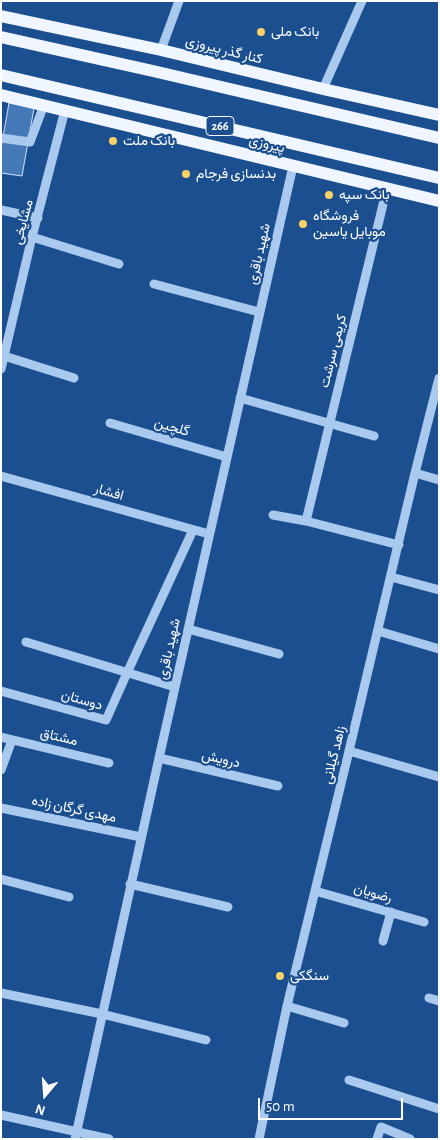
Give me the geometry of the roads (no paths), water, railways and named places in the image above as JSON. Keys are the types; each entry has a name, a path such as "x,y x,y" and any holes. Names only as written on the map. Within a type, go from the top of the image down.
{"main road":[{"name":"کنار گذر پیروزی","path":"1,16 161,50 439,115"},
{"path":"1,37 439,138"},
{"name":"پیروزی","path":"1,75 439,178"},
{"name":"پیروزی","path":"1,95 439,201"},
{"path":"293,166 297,144"},
{"path":"386,188 392,167"}],"street":[{"path":"161,50 179,1"},
{"path":"323,89 361,3 350,1"},
{"path":"1,138 30,142 44,105"},
{"name":"مشایخی","path":"1,369 4,356 5,334 38,218 65,110"},
{"name":"شهید باقری","path":"76,1135 130,884 293,166"},
{"name":"کریمی سرشت","path":"306,521 386,188"},
{"path":"1,210 38,218"},
{"path":"32,237 119,264"},
{"path":"154,284 259,312"},
{"path":"4,356 74,378"},
{"name":"زاهد گیلانی","path":"259,1139 287,1006 415,472 436,402 439,378"},
{"path":"240,398 374,436"},
{"name":"گلچین","path":"110,423 227,457"},
{"path":"415,472 439,480"},
{"name":"افشار","path":"1,476 209,534"},
{"path":"274,515 306,521 398,545"},
{"name":"دوستان","path":"1,691 106,720 193,530"},
{"path":"391,577 439,590"},
{"path":"188,630 279,654"},
{"path":"378,631 439,649"},
{"path":"26,642 175,687"},
{"name":"مشتاق","path":"1,737 109,763"},
{"path":"1,770 12,740"},
{"path":"349,751 439,777"},
{"name":"درویش","path":"159,758 278,786"},
{"name":"مهدی گرگان زاده","path":"1,808 141,838"},
{"path":"1,879 69,897"},
{"path":"130,884 228,907"},
{"name":"رضویان","path":"315,891 424,922"},
{"path":"383,942 391,912"},
{"path":"1,993 102,1014 206,1040"},
{"path":"429,998 439,1001"},
{"path":"287,1006 344,1023"},
{"path":"349,1080 439,1108"},
{"path":"1,1115 76,1135 108,1139"},
{"path":"377,1139 382,1127 410,1139"}],"place":[{"name":"بانک ملی","path":"261,32"},
{"name":"بانک ملت","path":"113,141"},
{"name":"بدنسازی فرجام","path":"186,174"},
{"name":"بانک سپه","path":"329,195"},
{"name":"فروشگاه موبایل یاسین","path":"303,224"},
{"name":"سنگکی","path":"280,976"}]}
